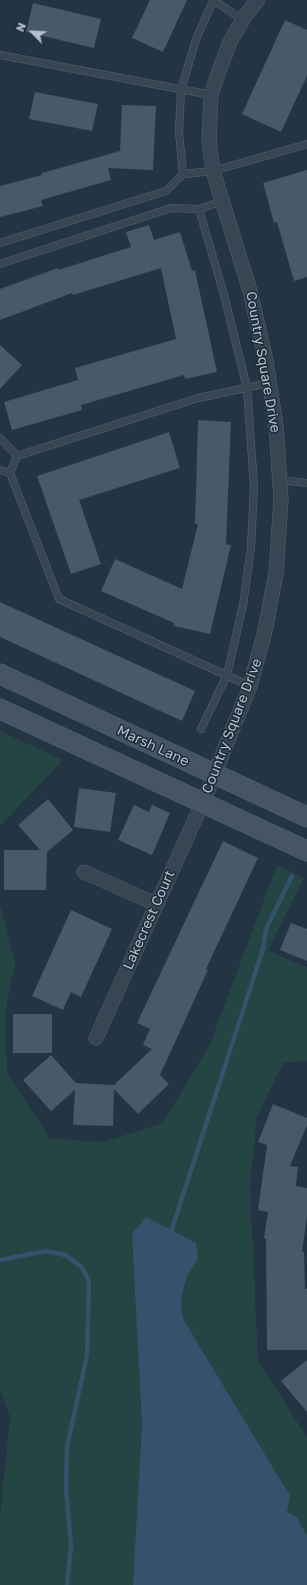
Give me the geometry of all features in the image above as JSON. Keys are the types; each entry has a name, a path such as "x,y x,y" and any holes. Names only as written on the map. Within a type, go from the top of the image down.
{"main road":[{"name":"Marsh Lane","path":"0,674 307,817"},
{"path":"0,709 307,851"}],"street":[{"name":"Country Square Drive","path":"203,802 250,686 263,638 276,573 280,499 276,426 270,383 250,291 213,171 209,141 211,95 231,40 243,20 258,0"},
{"name":"Lakecrest Court","path":"96,1038 203,802"},
{"path":"84,872 156,904"}],"lane":[{"path":"183,174 179,132 181,90 196,39 213,0 243,20"},
{"path":"0,55 211,95"},
{"path":"0,243 166,191 183,174 213,171 307,144"},
{"path":"0,264 171,208 199,209 222,201"},
{"path":"199,209 224,295 247,388 254,486 251,548 243,605 227,675 201,729"},
{"path":"250,686 59,599 10,473 17,456 198,398 270,383"},
{"path":"0,438 17,456"},
{"path":"0,470 10,473"},
{"path":"279,480 307,483"}],"green space":[{"path":"0,731 63,760 0,826"},
{"path":"277,865 304,878 268,950 307,968 307,1061 283,1063 257,1117 250,1185 258,1361 307,1437 307,1585 0,1585 0,1518 10,1417 0,1389 0,904 15,963 5,1013 7,1073 50,1138 103,1142 163,1123 210,1044"}],"water":[{"path":"146,1217 196,1243 198,1259 186,1278 182,1295 181,1308 183,1319 290,1496 287,1512 297,1518 307,1536 307,1585 133,1585 142,1424 132,1234"}],"building":[{"path":"150,0 187,0 163,52 132,38"},
{"path":"33,3 101,19 94,48 26,32"},
{"path":"285,20 307,30 307,76 281,132 242,114"},
{"path":"35,92 98,104 92,131 29,119"},
{"path":"122,105 156,106 153,170 108,168 111,180 41,200 43,206 0,217 0,186 120,151"},
{"path":"307,170 307,277 294,281 277,222 274,223 263,183"},
{"path":"149,225 154,240 180,232 192,271 195,270 217,372 185,379 184,375 81,405 82,410 12,430 4,402 78,380 75,368 176,339 161,268 73,295 72,293 0,320 0,289 58,268 58,270 131,247 126,232"},
{"path":"0,345 22,365 0,389"},
{"path":"198,420 231,422 226,544 231,545 210,634 174,626 174,623 101,591 115,559 182,589 198,524 195,524"},
{"path":"169,432 180,468 79,500 101,564 71,574 37,476"},
{"path":"0,602 195,691 182,721 0,637"},
{"path":"79,788 116,793 110,832 74,827"},
{"path":"48,799 73,830 47,852 46,890 4,890 4,850 40,850 18,825"},
{"path":"134,805 149,812 152,805 170,813 152,855 118,840"},
{"path":"223,841 258,858 206,969 208,970 160,1075 169,1084 138,1114 114,1089 113,1126 73,1125 75,1090 51,1111 23,1080 51,1055 76,1083 114,1085 152,1049 143,1045 150,1029 137,1023"},
{"path":"71,910 112,929 81,997 71,992 63,1010 32,996"},
{"path":"291,923 307,929 307,961 280,950"},
{"path":"13,1014 52,1014 52,1053 13,1053"},
{"path":"273,1104 307,1118 307,1125 290,1166 298,1167 296,1186 307,1188 307,1216 302,1252 304,1252 305,1289 307,1289 307,1350 267,1350 266,1239 264,1238 268,1212 258,1210 267,1145 258,1142"},
{"path":"307,1360 307,1412 281,1381"}],"waterway":[{"path":"170,1235 263,949 266,929 292,876"},
{"path":"0,1260 46,1251 65,1255 81,1266 89,1281 87,1355 67,1447 66,1488 71,1545 67,1585"}]}
